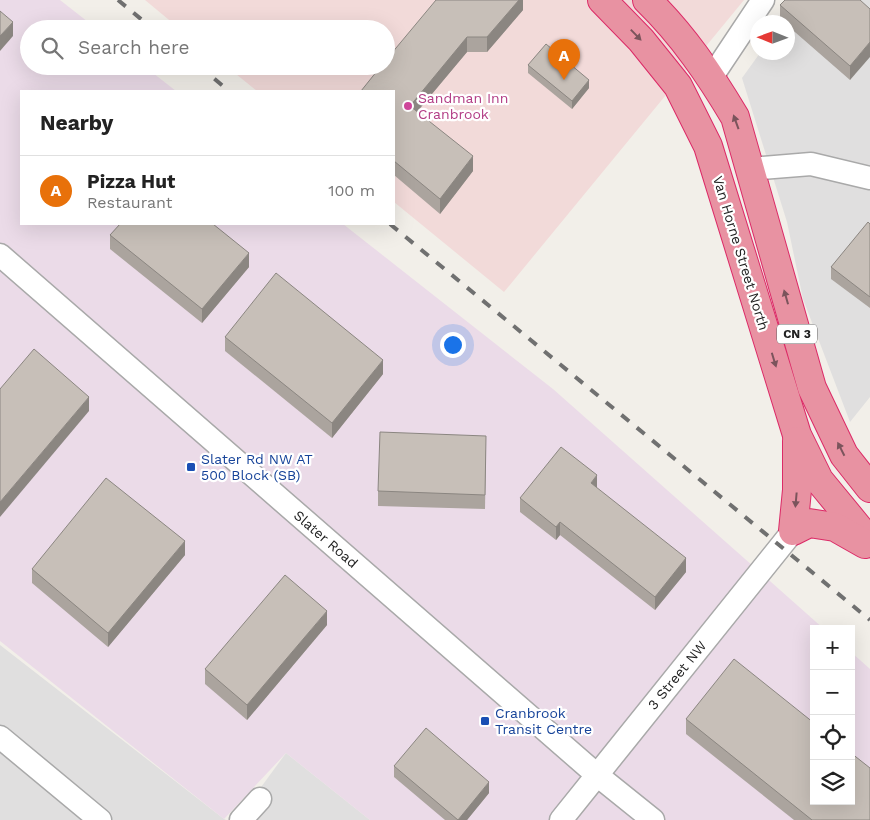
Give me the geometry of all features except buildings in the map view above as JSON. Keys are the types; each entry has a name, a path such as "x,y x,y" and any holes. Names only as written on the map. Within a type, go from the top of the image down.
{"highway":[{"name":"CN 3","path":"602,0 641,40 678,86 708,146"},
{"name":"CN 3","path":"648,0 671,23 711,78 735,118 812,388 844,455 870,488"},
{"path":"708,146 730,167 750,169"},
{"name":"Van Horne Street North","path":"708,146 797,435 819,480 870,542"},
{"path":"797,435 797,490 793,530 809,524 834,527 870,546"}],"street":[{"path":"711,78 764,0"},
{"path":"750,169 811,164 870,178"},
{"name":"Slater Road","path":"0,255 597,775 653,820"},
{"name":"3 Street NW","path":"561,820 793,530"},
{"path":"0,737 100,820"},
{"path":"241,820 260,799"}],"shaded area":[{"path":"0,0 60,0 86,20 20,20 20,75 156,75 175,90 20,90 20,225 344,225 553,389 819,625 810,625 810,805 855,805 855,656 870,669 870,820 370,820 286,753 224,819 0,641"},
{"path":"145,0 744,0 504,292 395,203 395,90 256,90 237,75 395,75 395,20 169,20"},
{"path":"797,0 870,0 870,397 850,422 803,299 787,222 742,78 755,60 795,60 795,15 786,15"},
{"path":"0,645 224,819 226,820 0,820"},
{"path":"286,753 370,820 237,820"}],"railway":[{"path":"118,0 142,20"},
{"path":"210,75 228,90"},
{"path":"391,225 870,620"}],"place":[{"name":"Pizza Hut","path":"564,80"},
{"name":"Sandman Inn Cranbrook","path":"408,106"},
{"name":"Slater Rd NW AT 500 Block (SB)","path":"191,467"},
{"name":"Cranbrook Transit Centre","path":"485,721"}]}
